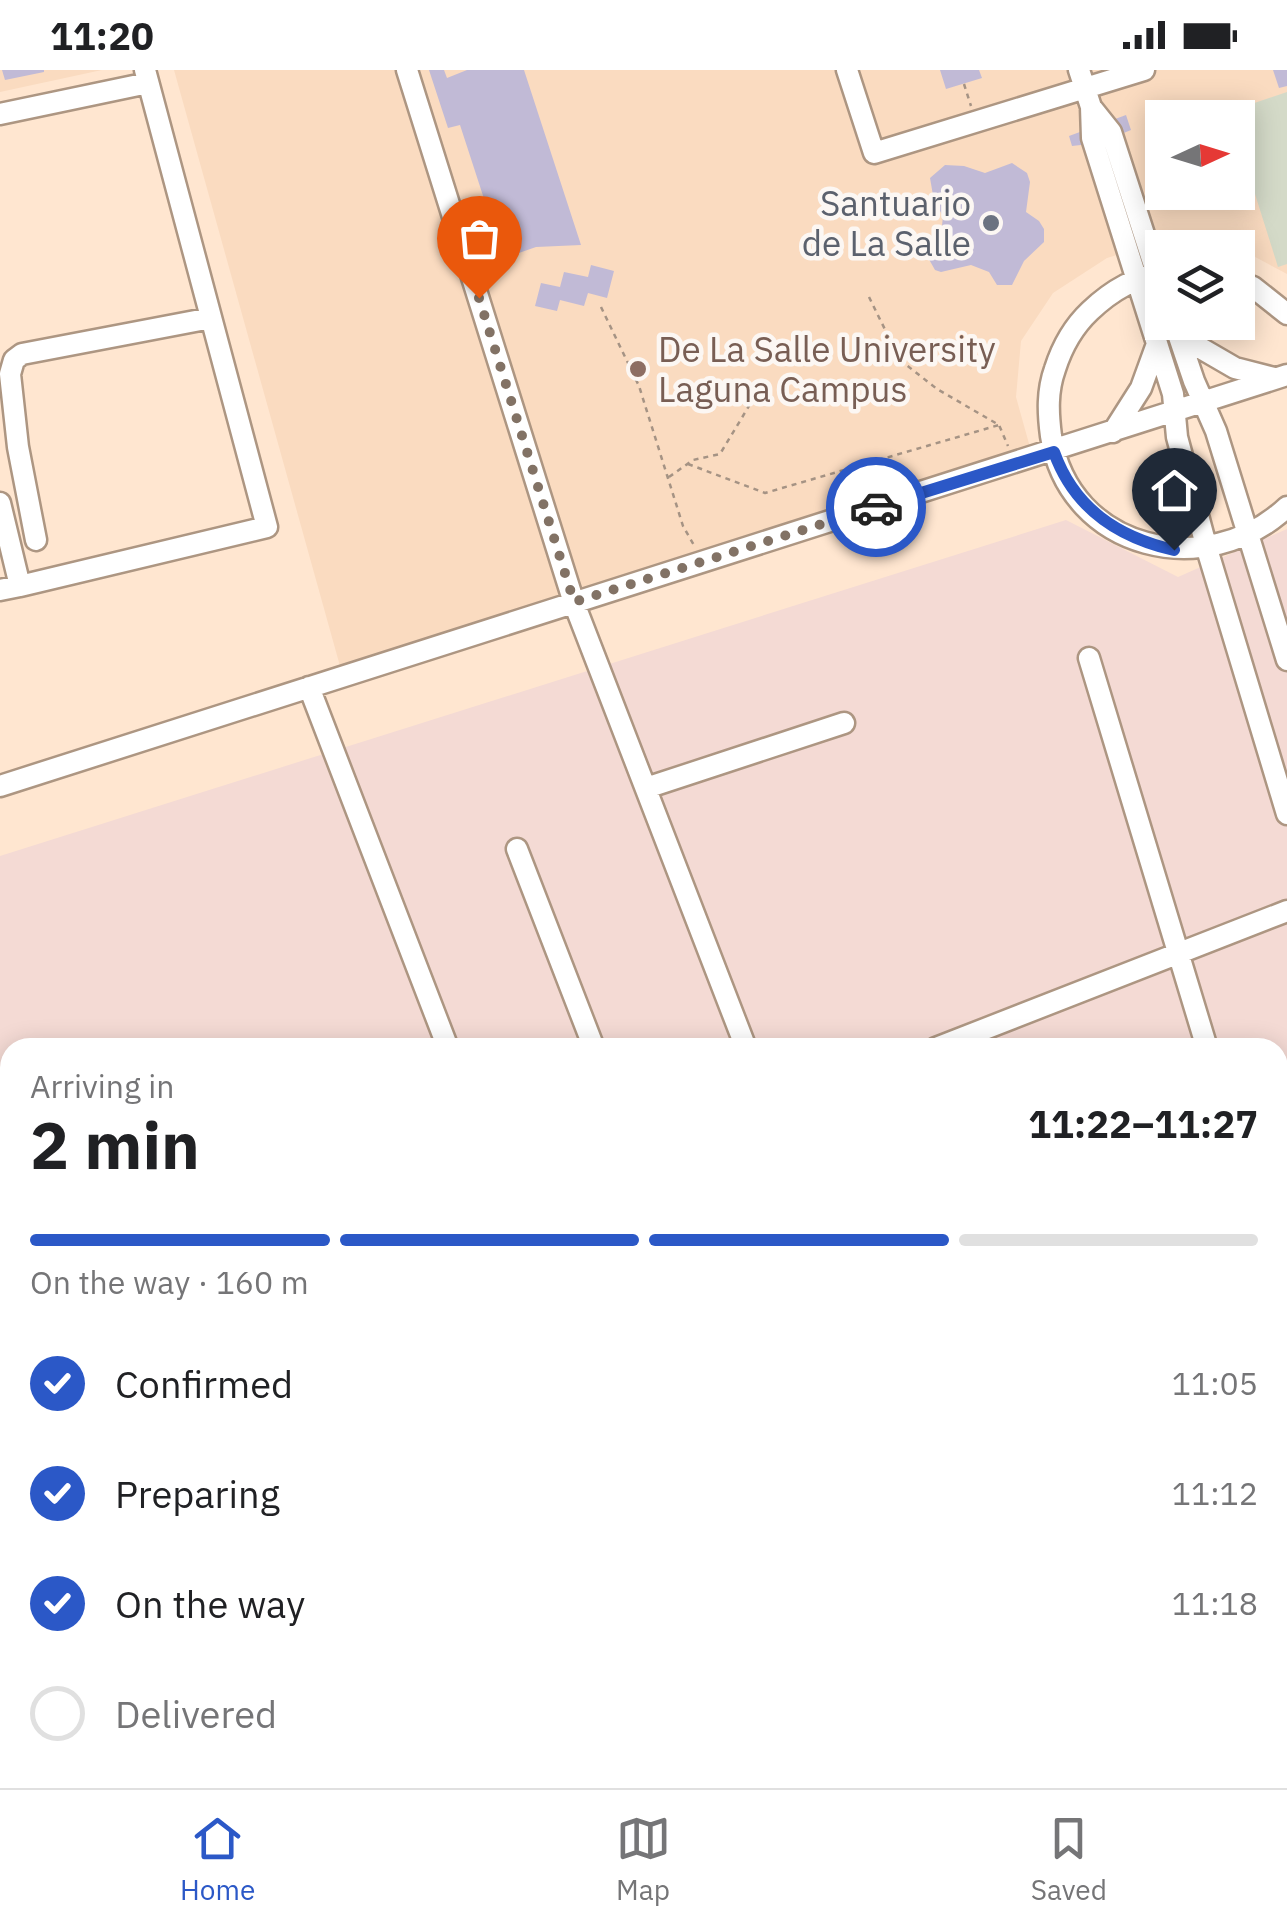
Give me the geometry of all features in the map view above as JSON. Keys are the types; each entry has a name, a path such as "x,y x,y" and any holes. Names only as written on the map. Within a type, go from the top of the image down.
{"street":[{"path":"407,70 574,602 742,1038"},
{"path":"847,70 874,154 1144,70"},
{"path":"0,114 147,76 266,527 10,588 0,504"},
{"path":"1085,88 1111,132 1117,182 1145,253"},
{"path":"1145,282 1106,296 1081,319 1062,348 1051,380 1048,415 1054,452 1065,478 1085,506 1111,527 1141,542 1174,550 1207,549 1248,536 1287,507"},
{"path":"1255,289 1287,314"},
{"path":"36,540 18,447 10,374 14,360 22,354 211,318"},
{"path":"1157,340 1173,394 1177,438 1207,549 1287,814"},
{"path":"1180,340 1216,431 1287,660"},
{"path":"1193,340 1235,368 1281,377"},
{"path":"1113,432 1141,388 1157,344"},
{"path":"0,786 1281,377"},
{"path":"1089,658 1204,1038"},
{"path":"309,688 442,1038"},
{"path":"646,788 844,724"},
{"path":"517,849 590,1038"},
{"path":"962,1038 1287,912"}],"path":[{"path":"964,84 975,122"},
{"path":"868,297 900,360 936,388 999,425 1016,463"},
{"path":"601,307 638,386 683,526 703,561"},
{"path":"668,478 688,464 720,454 752,400"},
{"path":"688,464 765,493 999,425"}],"shaded area":[{"path":"0,70 102,70 0,92"},
{"name":"De La Salle University Laguna Campus","path":"174,70 1287,70 1287,274 1255,257 1255,230 1145,230 1145,246 1107,258 1053,293 1021,341 1016,397 1033,458 345,684"},
{"path":"1066,520 1178,577 1287,529 1287,1038 0,1038 0,856"}],"green space":[{"path":"1287,92 1287,264 1278,267 1255,194 1255,103"}],"building":[{"path":"2,70 44,70 44,72 5,80"},
{"path":"429,70 444,70 447,78 467,70 524,70 581,245 536,247 516,254 513,247 501,251 460,125 448,128"},
{"path":"940,70 979,70 982,78 946,89"},
{"path":"1273,70 1287,70 1287,86 1279,88"},
{"path":"1126,115 1131,130 1099,143 1072,146 1069,136"},
{"name":"Santuario de La Salle","path":"1012,163 1027,173 1030,182 1026,212 1044,229 1044,242 1024,261 1012,285 997,285 989,272 971,265 935,270 926,254 927,245 942,226 943,216 934,201 930,178 945,165 985,173"},
{"path":"591,265 614,271 607,298 588,293 584,306 560,300 557,311 535,306 541,283 560,287 564,272 588,277"}],"way so far":[{"path":"479,298 574,602 876,507"}],"place":[{"name":"Santuario de La Salle","path":"991,223"},
{"name":"De La Salle University Laguna Campus","path":"638,369"}],"route":[{"path":"876,507 1054,452 1065,478 1085,506 1111,527 1141,542 1174,550"}]}
